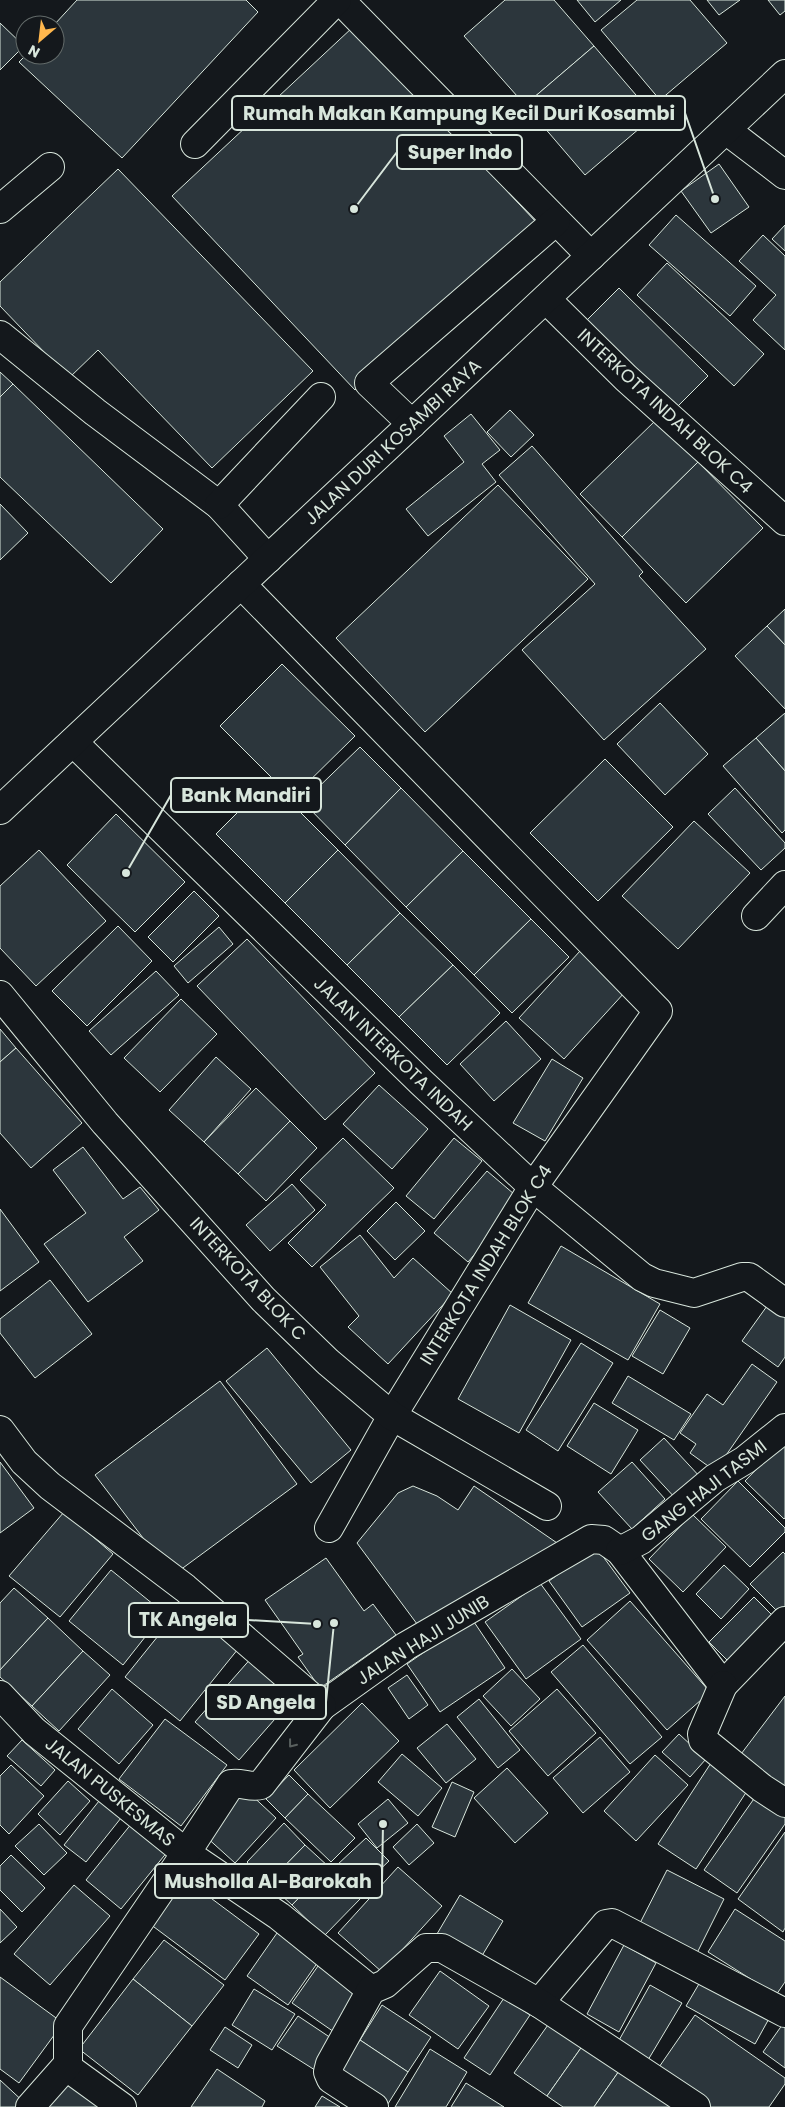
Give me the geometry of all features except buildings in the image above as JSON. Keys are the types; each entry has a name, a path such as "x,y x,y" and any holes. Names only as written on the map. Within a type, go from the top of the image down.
{"street":[{"path":"195,144 339,0 592,256"},
{"name":"JALAN DURI KOSAMBI RAYA","path":"0,810 785,74"},
{"path":"726,130 785,175"},
{"path":"0,209 50,167"},
{"path":"412,424 369,383 556,220"},
{"name":"INTERKOTA INDAH BLOK C4","path":"546,299 626,378 785,522"},
{"path":"0,335 95,412 219,505 268,560"},
{"path":"219,505 321,397"},
{"name":"INTERKOTA INDAH BLOK C4","path":"241,584 658,1011 533,1188 392,1416 329,1528"},
{"name":"JALAN INTERKOTA INDAH","path":"73,742 421,1082 533,1188 642,1277 694,1293 742,1277 749,1277 785,1303"},
{"path":"756,916 785,885"},
{"name":"INTERKOTA BLOK C","path":"0,995 106,1123 263,1299 328,1362 392,1416 547,1506"},
{"name":"GANG HAJI TASMI","path":"620,1551 641,1540 715,1478 745,1460 785,1428"},
{"path":"0,1430 24,1462 50,1486 184,1588 322,1706"},
{"name":"JALAN HAJI JUNIB","path":"186,1853 231,1784 236,1783 256,1787 261,1785 322,1706 406,1646 591,1539 604,1540 620,1551 723,1685"},
{"path":"785,1622 723,1685 702,1734 702,1740 762,1788 785,1803"},
{"name":"JALAN PUSKESMAS","path":"3,1702 34,1731 186,1853 279,1916 371,1990"},
{"path":"122,2107 71,2070 68,2064 68,2026 186,1853"},
{"path":"539,2002 606,1924 612,1923 785,2013"},
{"path":"374,2107 331,2079 328,2072 330,2064 371,1990 385,1984 426,1948 442,1948 539,2002 696,2107"},
{"path":"30,2107 68,2064"}],"place":[{"name":"Rumah Makan Kampung Kecil Duri Kosambi","path":"715,199"},
{"name":"Super Indo","path":"354,209"},
{"name":"Bank Mandiri","path":"126,873"},
{"name":"SD Angela","path":"334,1623"},
{"name":"TK Angela","path":"317,1624"},
{"name":"Musholla Al-Barokah","path":"383,1824"}]}
